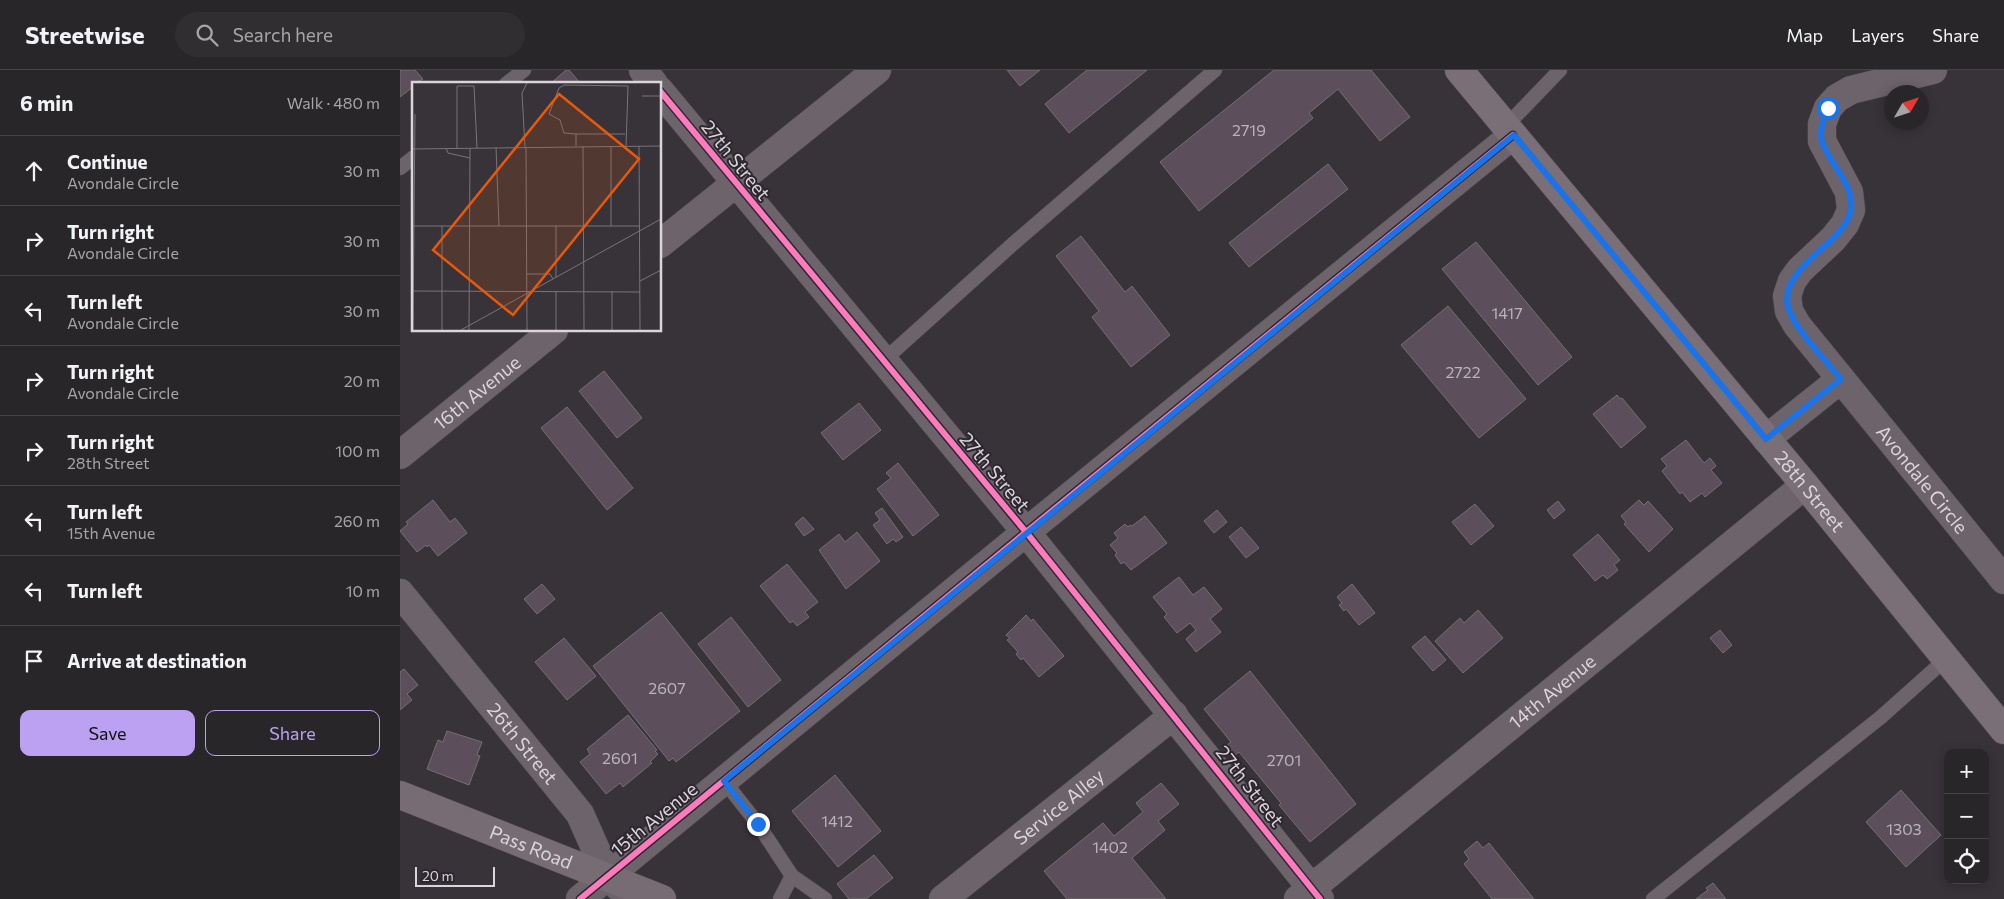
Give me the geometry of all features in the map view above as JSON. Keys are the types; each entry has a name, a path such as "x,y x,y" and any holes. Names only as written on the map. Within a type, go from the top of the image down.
{"main road":[{"name":"28th Street","path":"1459,70 1805,485 2004,730"},
{"name":"Pass Road","path":"400,795 662,899"}],"street":[{"path":"643,70 652,82"},
{"path":"661,243 876,70"},
{"name":"Avondale Circle","path":"1933,70 1851,90 1837,98 1828,108 1822,124 1822,141 1849,192 1851,210 1844,224 1832,239 1800,270 1792,281 1787,296 1789,311 1797,325 2004,580"},
{"name":"27th Street","path":"661,91 735,183 1026,532 1174,715 1310,895"},
{"name":"15th Avenue","path":"580,899 1510,130"},
{"name":"16th Avenue","path":"400,455 553,331"},
{"path":"1766,439 1841,379"},
{"name":"14th Avenue","path":"1310,895 1805,485"},
{"name":"26th Street","path":"400,593 580,814 608,877 632,899"},
{"name":"Service Alley","path":"943,899 1174,715"}],"lane":[{"path":"509,82 524,70"},
{"path":"883,361 1014,243 1215,70"},
{"path":"1510,130 1560,70"},
{"path":"400,168 412,159"},
{"path":"1653,899 1881,717 1946,659"},
{"path":"724,781 758,824 792,876 825,899"},
{"path":"780,899 792,876"}],"building":[{"path":"400,70 415,70 423,79 412,82 412,88 400,97"},
{"path":"566,70 569,70 579,82 552,82"},
{"path":"1007,70 1040,70 1020,86"},
{"path":"1087,70 1147,70 1069,133 1045,104"},
{"path":"1274,70 1371,70 1410,117 1380,141 1338,89 1309,113 1313,118 1199,211 1160,162"},
{"path":"1328,164 1348,189 1249,267 1229,243"},
{"path":"1081,236 1125,292 1132,286 1170,335 1131,367 1092,317 1099,311 1056,256"},
{"path":"1476,242 1572,357 1538,385 1442,269"},
{"path":"1448,306 1526,399 1479,438 1401,345"},
{"path":"604,371 642,418 617,438 579,391"},
{"path":"1617,395 1620,399 1622,398 1646,427 1621,448 1593,414"},
{"path":"859,403 881,430 843,460 821,433"},
{"path":"567,407 633,488 607,510 541,428"},
{"path":"1686,440 1704,463 1710,458 1716,466 1711,470 1722,483 1705,497 1702,493 1690,502 1682,492 1680,494 1662,471 1667,466 1661,459"},
{"path":"898,463 939,515 913,536 877,489 891,478 886,473"},
{"path":"433,500 450,522 455,518 467,533 438,556 429,545 427,547 426,545 417,552 400,531 408,524 406,522"},
{"path":"1639,500 1644,505 1648,501 1673,529 1649,552 1624,524 1626,522 1621,516"},
{"path":"1558,501 1565,510 1554,519 1547,510"},
{"path":"1475,504 1494,526 1471,545 1452,522"},
{"path":"882,508 903,537 896,542 893,539 887,544 873,525 880,520 875,513"},
{"path":"1217,510 1227,522 1214,533 1204,521"},
{"path":"1145,516 1167,543 1131,570 1124,562 1121,564 1115,555 1117,553 1110,545 1118,538 1114,533 1125,524 1128,527 1132,526"},
{"path":"803,517 814,529 804,536 795,524"},
{"path":"1241,527 1259,548 1246,558 1229,537"},
{"path":"857,532 880,561 846,589 819,550 839,534 845,542"},
{"path":"1598,534 1620,560 1614,565 1618,570 1607,579 1603,575 1595,581 1573,555"},
{"path":"787,564 818,602 805,612 809,617 797,626 793,621 790,623 760,586"},
{"path":"1179,577 1193,595 1204,587 1222,609 1210,619 1221,632 1196,652 1186,639 1196,630 1190,623 1177,633 1164,617 1167,614 1153,597"},
{"path":"542,584 555,599 537,614 524,599"},
{"path":"1352,584 1375,613 1359,625 1346,609 1344,611 1339,605 1342,603 1337,597"},
{"path":"1478,610 1503,638 1463,673 1435,641 1460,618 1464,623"},
{"path":"661,612 740,711 676,762 673,758 669,761 593,666"},
{"path":"1026,615 1031,621 1033,619 1064,656 1039,677 1023,658 1021,660 1016,654 1018,652 1007,640 1010,638 1006,635"},
{"path":"731,617 781,680 748,707 698,644"},
{"path":"1720,630 1732,645 1723,653 1710,638"},
{"path":"1425,636 1446,660 1433,671 1412,647"},
{"path":"564,638 596,676 567,700 535,662"},
{"path":"404,669 418,685 407,694 412,700 400,710 400,672"},
{"path":"1250,671 1356,804 1310,842 1239,752 1235,755 1227,745 1231,742 1204,709"},
{"path":"628,715 657,750 655,751 658,754 650,762 652,763 623,787 620,783 606,794 580,762 590,754 587,749"},
{"path":"447,731 482,742 477,755 480,756 469,785 427,769 438,740 443,742"},
{"path":"835,775 881,831 838,867 792,811"},
{"path":"1161,783 1179,804 1158,821 1165,830 1132,858 1166,899 1067,899 1044,871 1103,823 1114,836 1143,812 1136,803"},
{"path":"1901,790 1941,835 1906,867 1866,822"},
{"path":"1477,841 1483,848 1489,843 1534,899 1492,899 1464,864 1469,859 1464,852"},
{"path":"874,855 893,878 866,899 849,899 837,884"},
{"path":"1713,883 1726,899 1696,899 1708,890 1706,888"}],"cycle path":[{"path":"661,92 1026,532 1320,899"},
{"path":"580,899 1513,135"}],"route":[{"path":"758,824 724,781 1026,532 1514,135 1766,439 1841,379 1797,325 1789,311 1787,296 1792,281 1800,270 1832,239 1844,224 1851,210 1849,192 1822,141 1822,124 1828,108"}]}
